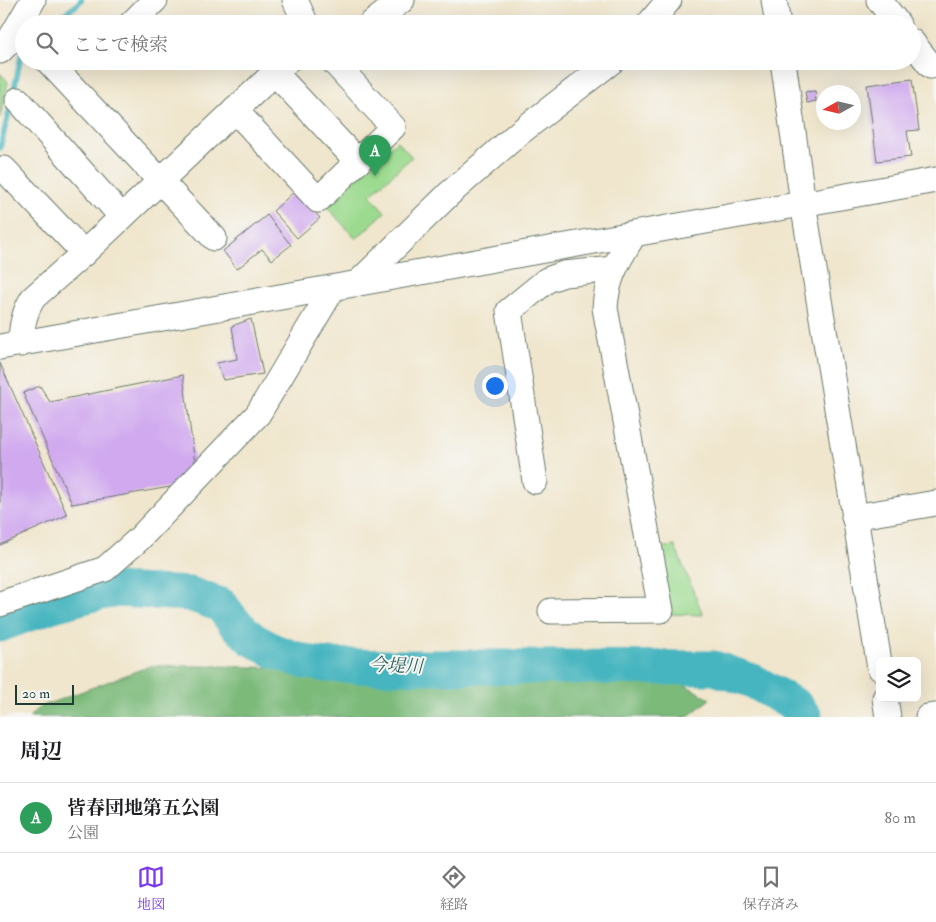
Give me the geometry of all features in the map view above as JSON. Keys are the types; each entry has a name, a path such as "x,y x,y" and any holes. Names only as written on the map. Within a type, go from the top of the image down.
{"street":[{"path":"140,15 155,0"},
{"path":"295,0 302,15"},
{"path":"383,15 402,0"},
{"path":"656,15 669,0"},
{"path":"774,0 776,15"},
{"path":"879,0 891,15"},
{"path":"32,15 42,4"},
{"path":"0,51 15,35"},
{"path":"921,53 931,66"},
{"path":"56,70 214,238"},
{"path":"11,346 21,328 27,306 33,298 84,253 278,70"},
{"path":"283,70 358,162"},
{"path":"235,110 318,200 393,127 341,70"},
{"path":"358,283 450,194 519,133 600,70"},
{"path":"784,70 803,203 878,657"},
{"path":"18,100 122,217"},
{"path":"4,170 84,253"},
{"path":"11,346 936,180"},
{"path":"551,611 661,610 605,308 606,289 614,269 634,234"},
{"path":"535,481 509,311 547,280 564,274 614,269"},
{"path":"0,604 105,569 139,538 258,414 334,288"},
{"path":"854,517 936,503"},
{"path":"886,702 888,717"},
{"path":"928,717 936,716"}],"green space":[{"path":"0,73 8,82 0,118"},
{"path":"397,141 412,157 370,195 385,212 356,239 326,206"},
{"path":"675,546 703,615 667,614 656,548"},
{"path":"150,666 218,666 676,680 710,699 687,717 29,717 40,707"}],"building":[{"path":"912,79 919,130 907,131 911,157 877,161 867,85"},
{"path":"815,91 816,101 807,103 805,92"},
{"path":"296,190 320,218 297,238 273,211"},
{"path":"267,215 291,245 272,260 262,249 237,269 223,251"},
{"path":"251,319 263,374 223,380 217,363 237,359 232,326"},
{"path":"0,363 67,515 0,545"},
{"path":"183,375 195,464 176,486 72,504 23,393 40,386 50,402"}],"waterway":[{"path":"63,15 81,0"},
{"path":"13,95 18,70"},
{"path":"0,148 11,104"},
{"name":"今堤川","path":"0,625 53,605 117,590 190,594 221,605 233,621 252,639 274,651 306,662 327,665 386,667 714,668 753,681 796,706 805,717"}],"place":[{"name":"皆春団地第五公園","path":"375,176"}]}
